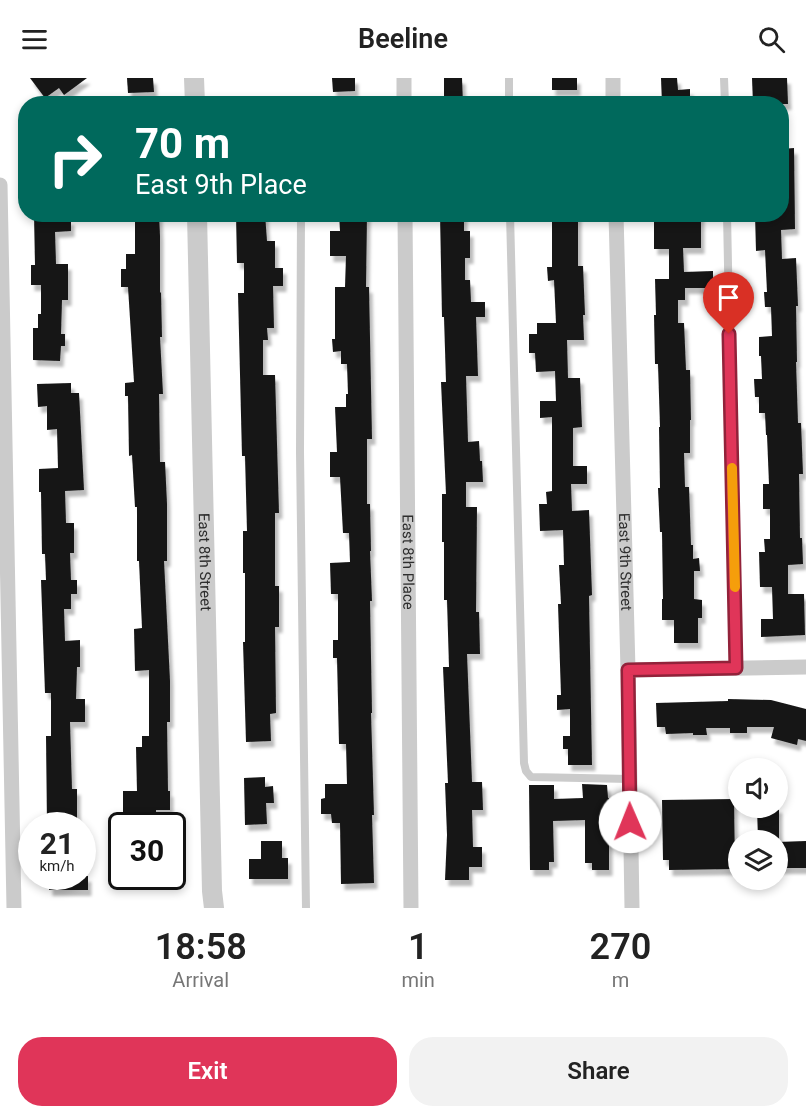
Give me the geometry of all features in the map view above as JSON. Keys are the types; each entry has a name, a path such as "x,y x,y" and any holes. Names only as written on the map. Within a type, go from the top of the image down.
{"street":[{"path":"194,78 195,96"},
{"path":"404,78 404,96"},
{"path":"613,78 613,96"},
{"path":"0,185 14,908"},
{"name":"East 8th Street","path":"197,222 211,879 214,908"},
{"name":"East 8th Place","path":"405,222 411,908"},
{"name":"East 9th Street","path":"616,222 632,908"},
{"path":"628,670 806,667"}],"lane":[{"path":"509,78 509,96"},
{"path":"724,78 725,96"},
{"path":"301,222 300,452 306,908"},
{"path":"510,222 524,763 531,777 630,779"},
{"path":"727,222 736,668"}],"building":[{"path":"30,78 87,78 64,95 59,88 48,96 44,96"},
{"path":"127,78 153,78 154,92 128,93"},
{"path":"332,78 355,78 355,91 333,92"},
{"path":"444,78 462,78 463,96 444,96"},
{"path":"552,78 577,78 577,90 552,90"},
{"path":"661,78 677,78 678,90 690,89 690,96 662,96"},
{"path":"752,78 787,78 788,96 753,96"},
{"path":"789,148 794,148 795,229 781,230 782,259 796,258 798,306 796,306 796,362 798,423 801,423 803,474 799,474 800,538 802,538 803,564 788,565 788,594 804,594 805,635 761,637 761,619 773,619 772,587 760,587 759,552 765,552 764,539 770,539 770,509 763,509 763,484 769,484 767,435 765,413 759,413 759,397 755,397 754,379 762,379 759,337 772,336 771,307 765,307 764,292 767,292 765,250 756,251 755,222 789,222"},
{"path":"34,222 71,222 71,231 55,232 56,264 68,264 68,300 62,300 61,334 65,334 65,346 61,346 60,361 33,360 33,328 38,328 38,314 41,314 41,285 31,285 31,265 35,265"},
{"path":"135,222 159,222 163,394 159,394 160,462 165,462 167,504 167,561 164,561 170,681 170,722 167,722 170,810 156,810 156,812 123,812 123,791 137,791 136,747 142,747 142,736 149,736 149,670 135,671 134,629 142,628 139,561 137,561 137,507 135,507 132,455 129,456 128,396 125,396 125,383 134,382 128,287 121,287 121,269 126,269 126,254 135,254"},
{"path":"236,222 266,222 267,241 275,241 275,268 283,268 283,286 273,286 274,328 267,328 268,340 263,340 263,375 275,375 279,513 275,513 275,586 279,586 279,627 275,627 276,713 270,714 271,741 246,742 243,531 247,531 245,456 242,456 238,293 244,293 244,263 237,263"},
{"path":"339,222 367,222 366,287 369,287 372,439 367,439 367,504 370,504 374,815 372,815 374,883 341,884 340,823 332,823 331,814 321,814 321,799 325,798 325,784 347,784 346,744 339,744 337,658 333,658 333,640 338,640 338,594 331,594 330,563 350,562 349,533 343,533 340,477 330,477 330,452 337,452 335,407 346,407 346,394 348,394 347,364 341,364 341,351 333,352 332,339 335,339 335,287 345,287 346,256 330,256 330,231 340,231"},
{"path":"440,222 464,222 464,231 470,231 470,258 465,258 465,280 470,280 471,302 485,302 485,317 476,317 478,376 466,376 468,442 479,441 483,482 466,482 466,507 477,507 476,612 479,612 480,654 467,654 472,782 482,782 483,810 472,810 473,847 482,847 482,867 469,867 469,880 445,880 447,835 445,783 448,783 443,667 449,667 447,600 444,600 444,542 442,542 442,494 446,494 441,382 446,382 444,317 442,317"},
{"path":"552,222 578,222 578,266 583,266 584,340 567,340 568,378 580,378 582,427 573,428 573,466 587,466 587,484 571,484 572,511 589,510 592,595 589,596 592,765 568,765 568,749 563,749 563,736 570,736 570,709 557,710 557,695 561,695 558,604 561,604 559,565 564,565 563,530 540,531 539,504 547,504 546,492 552,491 552,417 540,418 540,401 556,401 555,371 536,372 535,353 529,353 529,334 537,334 537,323 556,323 554,280 548,281 547,267 552,267"},
{"path":"654,222 701,222 701,248 683,248 684,272 713,271 713,288 685,288 685,300 678,300 678,323 684,323 686,370 690,370 690,453 684,453 685,487 689,487 691,545 693,545 693,559 699,558 700,571 694,571 694,599 702,600 702,618 698,618 698,643 674,643 674,620 662,620 662,532 660,532 658,488 660,488 660,427 654,315 656,315 655,279 669,279 669,249 654,249"},
{"path":"71,383 71,393 79,393 84,490 65,491 66,523 74,523 74,553 70,553 71,580 77,580 77,594 71,594 71,609 64,609 65,641 80,640 80,667 77,667 76,699 85,699 85,722 70,722 72,789 77,789 77,812 47,812 46,736 51,736 51,693 45,693 41,580 46,580 45,554 42,554 39,469 58,468 57,429 47,430 47,406 38,407 37,384"},
{"path":"728,699 771,700 806,709 806,741 798,739 797,745 771,738 774,727 747,727 747,733 730,733 730,728 706,728 707,735 693,735 693,733 666,734 665,727 657,727 656,703 728,701"},
{"path":"265,777 265,787 273,786 274,803 266,803 267,824 245,825 244,778"},
{"path":"582,784 607,785 609,870 592,870 592,863 585,863 585,820 553,821 554,862 549,862 549,870 530,870 529,785 554,785 554,799 583,798"},
{"path":"728,799 728,818 734,818 734,830 728,830 728,869 669,870 669,860 663,860 662,800"},
{"path":"757,818 779,818 779,830 758,830"},
{"path":"261,841 282,841 282,858 288,858 288,879 249,879 249,859 261,859"},
{"path":"806,841 806,868 788,868 788,842"}],"slow traffic":[{"path":"732,468 735,587"}],"route":[{"path":"630,822 628,670 736,668 729,334"}]}
